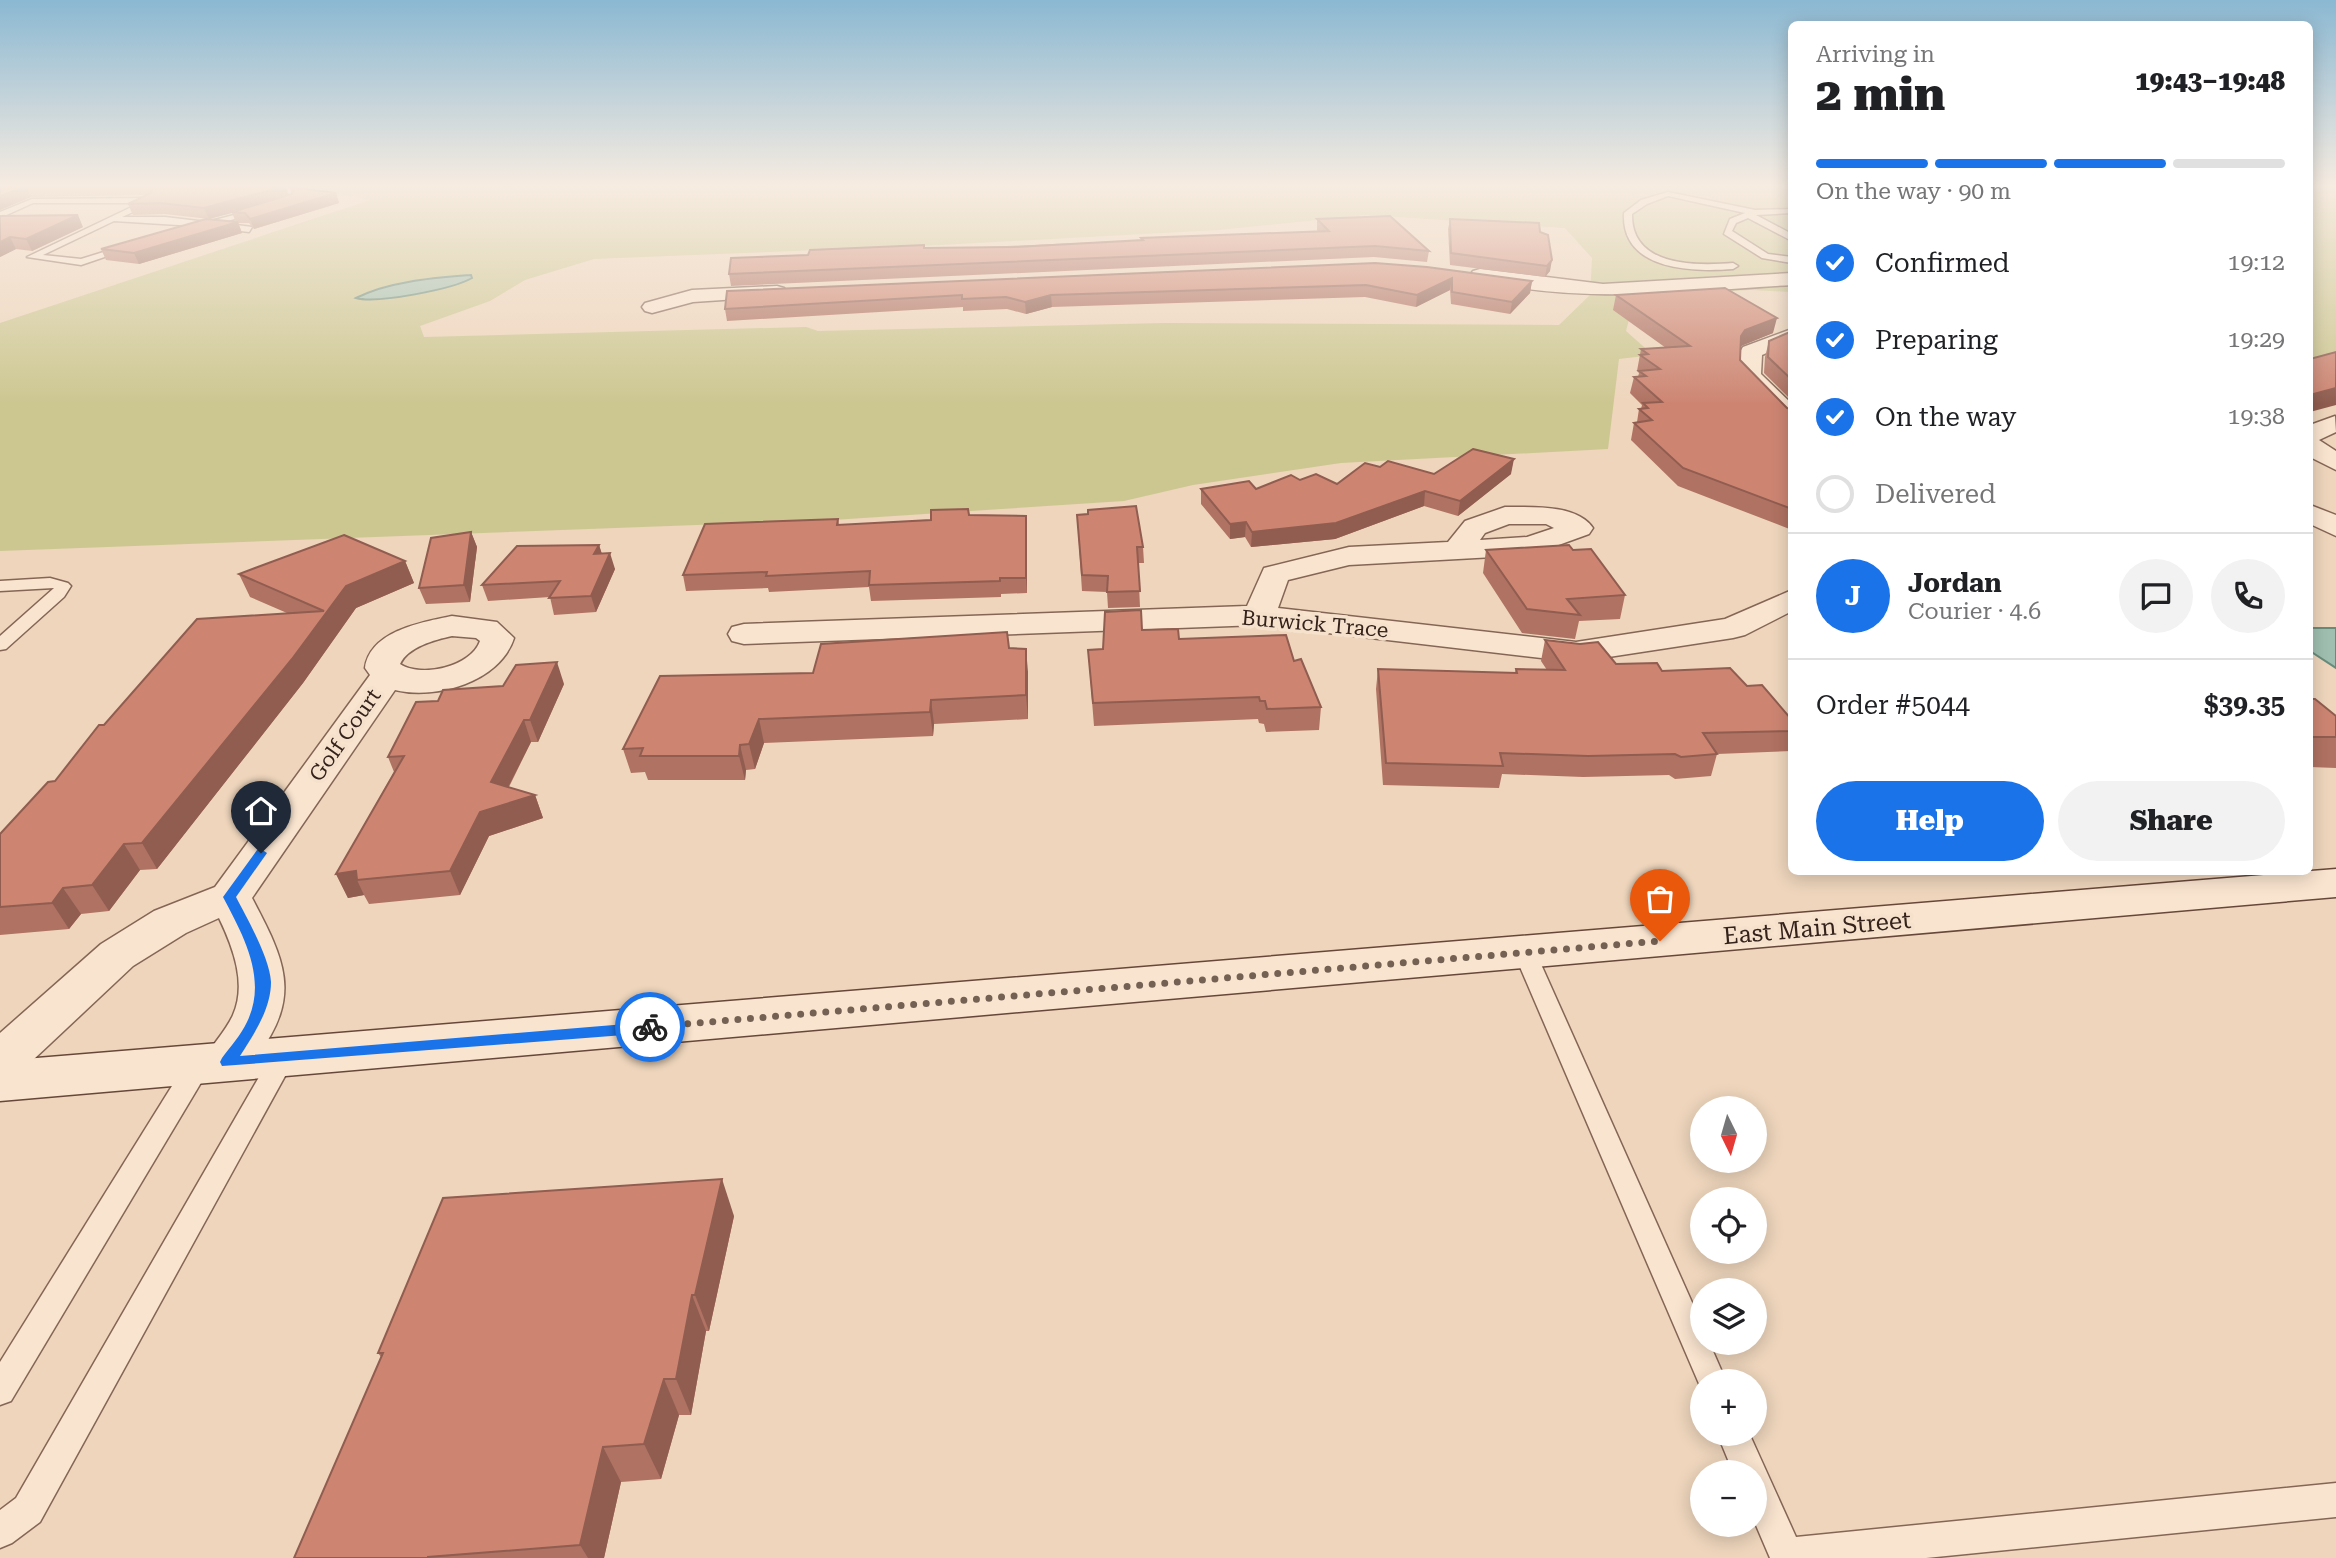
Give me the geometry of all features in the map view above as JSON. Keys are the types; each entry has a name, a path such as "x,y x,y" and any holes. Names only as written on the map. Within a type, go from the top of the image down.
{"street":[{"path":"1458,271 1581,289 1620,290 1788,279"},
{"path":"1761,281 1788,296"},
{"path":"652,307 692,296 795,291"},
{"path":"1788,336 1751,352 1749,376 1788,414"},
{"path":"2313,434 2336,423"},
{"path":"2313,448 2336,462"},
{"path":"2313,513 2336,510"},
{"path":"2313,515 2336,527"},
{"path":"1259,615 1275,574 1349,556 1457,550"},
{"name":"Burwick Trace","path":"744,635 1259,615 1576,652 1733,628 1788,601"},
{"name":"Golf Court","path":"230,897 387,676"},
{"name":"East Main Street","path":"0,1081 2336,883"},
{"path":"0,1062 117,956 170,922 230,897 249,935 264,982 254,1022 213,1063"}],"lane":[{"path":"39,258 81,262 96,258"},
{"path":"1658,258 1673,265 1693,268 1733,266"},
{"path":"1766,258 1776,261 1788,260"},
{"path":"0,586 50,583 63,586 58,594 0,645"},
{"path":"1525,953 1706,1369"},
{"path":"0,1531 29,1510 283,1058"},
{"path":"0,1390 213,1063"},
{"path":"1767,1511 1787,1557 2336,1500"}],"shaded area":[{"path":"196,258 626,258 594,259 525,280 490,301 420,326 424,337 806,327 818,331 1165,323 1559,325 1590,295 1592,258 1788,258 1788,292 1751,290 1635,296 1626,331 1653,355 1619,359 1608,449 1341,463 1193,485 1124,501 833,520 0,551 0,323"},
{"path":"2313,258 2336,258 2336,354 2313,361"},
{"path":"471,275 472,278 449,287 415,294 380,299 356,298 397,284"},
{"path":"2313,628 2336,628 2336,668 2313,653"}],"building":[{"path":"731,258 739,258 1105,258 729,274"},
{"path":"1486,258 1552,258 1547,266"},
{"path":"1375,263 1532,281 1512,302 1452,292 1452,278 1417,295 1366,285 1051,295 1025,302 1006,297 962,299 962,295 725,309 727,291"},
{"path":"1725,288 1777,318 1745,330 1741,336 1740,360 1788,408 1788,507 1683,468 1634,423 1652,420 1639,409 1648,408 1643,403 1662,402 1634,377 1646,376 1639,371 1660,369 1640,355 1648,354 1641,349 1690,346 1616,295"},
{"path":"1788,333 1788,376 1768,357 1769,341"},
{"path":"2336,352 2336,388 2313,394 2313,358"},
{"path":"1473,449 1514,459 1460,501 1425,491 1336,523 1252,532 1246,522 1230,524 1201,489 1249,481 1256,489 1291,475 1300,480 1316,474 1337,484 1365,463 1380,467 1388,461 1434,474"},
{"path":"1136,506 1143,547 1137,547 1140,591 1107,592 1108,576 1082,575 1077,515 1088,514 1088,510"},
{"path":"968,509 969,515 1026,516 1026,578 869,585 870,571 766,576 767,572 683,575 705,524 838,519 837,525 931,520 931,510"},
{"path":"471,532 464,585 419,588 431,538"},
{"path":"344,535 405,561 346,586 292,659 142,843 124,844 92,885 63,888 52,903 0,907 0,834 48,782 55,781 99,725 104,725 197,619 324,611 239,574"},
{"path":"599,545 594,554 610,553 591,596 549,598 560,581 482,585 517,546"},
{"path":"1569,545 1573,550 1591,549 1625,595 1567,599 1580,615 1527,609 1486,550"},
{"path":"1141,610 1142,630 1178,629 1179,639 1286,635 1294,661 1301,659 1321,707 1267,709 1265,701 1260,701 1259,697 1093,703 1088,650 1103,649 1105,612"},
{"path":"1007,632 1009,648 1026,649 1026,695 931,700 930,712 759,719 749,744 740,745 739,756 640,756 643,748 623,749 660,676 813,673 821,644"},
{"path":"1545,640 1580,644 1598,642 1616,664 1657,663 1662,671 1730,668 1747,686 1762,685 1788,715 1788,731 1703,733 1717,754 1681,757 1675,754 1588,756 1500,753 1503,766 1386,763 1378,669 1517,673 1516,669 1565,670"},
{"path":"557,662 530,720 524,720 491,782 535,795 480,812 450,871 357,880 356,871 336,874 404,756 388,757 416,702 438,701 443,690 503,686 516,665"},
{"path":"2313,699 2336,716 2336,737 2313,737"},
{"path":"722,1179 695,1295 692,1295 676,1379 664,1379 644,1444 603,1447 580,1545 428,1558 294,1558 383,1353 378,1353 443,1198"}],"way so far":[{"path":"650,1027 1660,941"}],"route":[{"path":"261,853 230,897 249,935 264,982 254,1022 227,1062 650,1027"}]}
